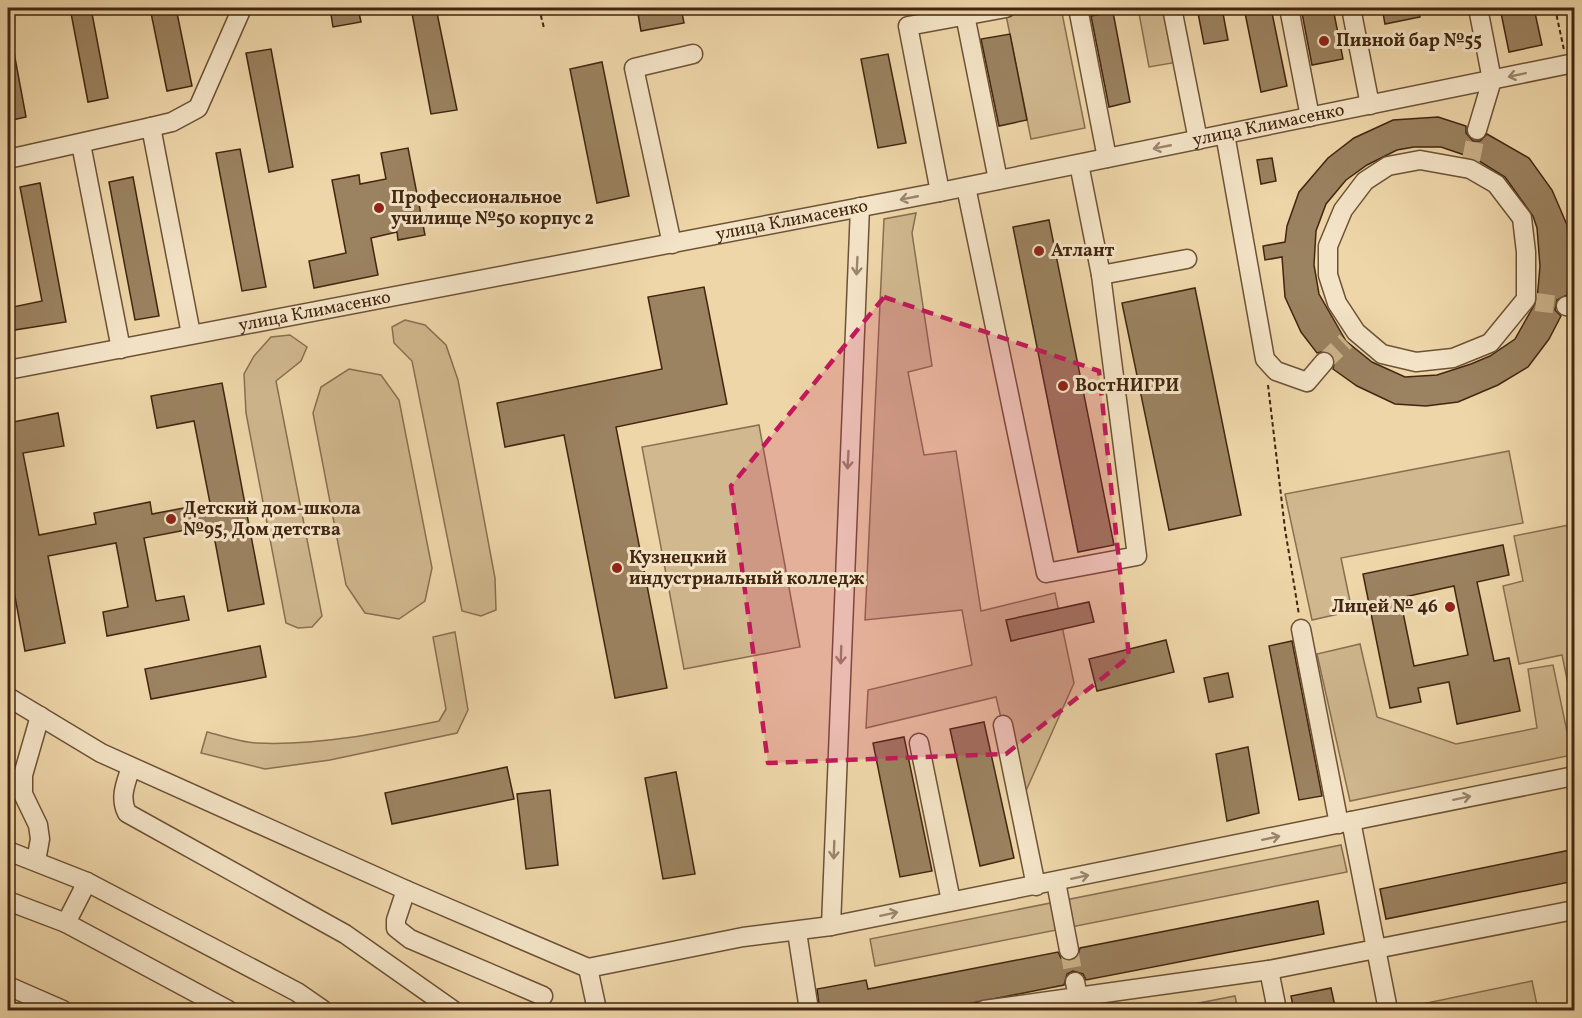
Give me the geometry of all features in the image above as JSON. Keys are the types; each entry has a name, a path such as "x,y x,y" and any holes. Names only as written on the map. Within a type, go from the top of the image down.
{"street":[{"path":"8,159 151,128 172,122 198,108 242,8"},
{"path":"940,192 908,27 1006,8"},
{"path":"1078,8 1107,158"},
{"path":"1172,8 1198,140"},
{"path":"1289,8 1310,117"},
{"path":"1351,8 1370,105"},
{"path":"1477,130 1492,80 1478,8"},
{"path":"965,15 998,180"},
{"path":"672,244 634,68 693,54"},
{"name":"улица Климасенко","path":"8,370 966,187 1571,64"},
{"path":"151,128 191,334"},
{"path":"1225,134 1265,359 1276,371 1307,382 1324,362"},
{"path":"81,144 121,349"},
{"path":"1420,160 1470,165 1496,184 1522,218 1531,301 1490,343 1453,358 1416,362 1382,354 1351,337 1328,275 1328,246 1343,210 1365,181 1388,166 1420,160"},
{"path":"966,187 1046,573 1137,556 1101,275 1079,164"},
{"path":"831,926 860,207"},
{"path":"1101,275 1187,260"},
{"path":"1301,629 1345,823 1377,948 1388,1011"},
{"path":"8,697 101,753 406,890 588,968 743,937 831,926 1575,776"},
{"path":"36,861 40,839 38,825 23,794 23,775 39,716"},
{"path":"1003,725 1036,886"},
{"path":"919,743 951,901"},
{"path":"131,767 123,792 123,805 128,813 345,934 453,1011"},
{"path":"8,850 87,882 297,992 323,1011"},
{"path":"66,923 87,882"},
{"path":"1056,882 1069,950"},
{"path":"406,890 396,920 396,928 410,939 543,996"},
{"path":"8,901 66,923 228,1011"},
{"path":"984,1011 1269,970 1575,910"},
{"path":"797,932 809,1011"},
{"path":"588,968 597,1011"},
{"path":"1269,970 1277,1011"},
{"path":"8,989 63,1011"}],"path":[{"path":"539,8 544,28"},
{"path":"1555,8 1571,64 1575,103"},
{"path":"1265,359 1285,530 1301,629"}],"highlighted area":[{"path":"884,297 1099,371 1129,657 1006,754 768,763 731,486"}],"shaded area":[{"path":"1061,8 1085,128 1031,139 1006,15"},
{"path":"1138,8 1168,8 1178,62 1149,67"},
{"path":"916,213 912,233 932,366 908,372 924,455 956,451 981,611 1055,593 1074,683 1021,802 996,697 866,728 868,690 972,665 962,610 865,620 884,219"},
{"path":"405,320 425,325 446,345 458,380 495,578 496,610 481,616 462,611 412,361 394,343 392,327"},
{"path":"290,335 307,347 301,361 276,381 322,616 312,627 298,628 286,623 246,413 244,374 254,356 271,337"},
{"path":"349,369 381,375 399,400 432,568 425,601 399,619 365,613 346,585 313,413 321,387"},
{"path":"759,425 800,647 684,669 642,447"},
{"path":"1509,451 1523,523 1341,558 1352,611 1312,620 1285,494"},
{"path":"1574,524 1574,713 1562,655 1519,664 1503,586 1523,581 1514,536"},
{"path":"455,632 468,710 457,733 330,760 265,769 201,753 207,732 250,742 302,743 371,734 439,721 446,709 433,637"},
{"path":"1360,644 1377,717 1456,744 1537,728 1528,669 1553,665 1572,755 1350,801 1317,654"},
{"path":"1341,845 1347,872 875,966 870,939"},
{"path":"1532,981 1538,1010 1423,1010 1422,1004"},
{"path":"1235,996 1238,1010 1163,1010"}],"building":[{"path":"70,8 91,8 108,98 88,102"},
{"path":"150,8 176,8 192,86 167,91"},
{"path":"330,8 358,8 361,22 333,27"},
{"path":"411,8 436,8 457,110 431,114"},
{"path":"637,8 681,8 684,23 641,31"},
{"path":"1197,8 1222,8 1228,40 1204,44"},
{"path":"1244,8 1271,8 1287,86 1261,92"},
{"path":"1301,8 1333,8 1343,59 1312,65"},
{"path":"1382,8 1418,8 1420,17 1385,24"},
{"path":"1500,8 1534,8 1542,45 1509,52"},
{"path":"1113,12 1130,102 1109,107 1091,16"},
{"path":"1010,34 1027,120 999,126 981,39"},
{"path":"8,47 13,47 26,117 8,121"},
{"path":"271,49 293,167 269,172 246,53"},
{"path":"888,54 906,143 878,148 861,59"},
{"path":"602,62 629,196 597,203 570,69"},
{"path":"1438,117 1466,126 1466,133 1473,141 1480,141 1487,134 1529,158 1552,190 1567,225 1570,265 1567,295 1557,300 1555,310 1561,316 1549,339 1528,367 1498,385 1458,402 1426,406 1395,404 1357,386 1333,369 1335,359 1331,353 1325,351 1317,353 1301,332 1285,297 1282,257 1265,260 1263,246 1285,242 1287,226 1299,192 1328,158 1354,138 1393,120","holes":["1414,147 1441,147 1476,159 1505,177 1533,216 1537,228 1540,266 1537,300 1515,339 1490,356 1437,375 1405,377 1372,362 1346,341 1319,294 1314,265 1316,231 1326,204 1346,180 1367,165 1397,150"]},
{"name":"Профессиональное училище №50 корпус 2","path":"408,148 425,235 398,240 397,232 371,238 378,275 314,288 309,261 346,253 332,180 359,175 360,184 386,179 381,153"},
{"path":"240,149 266,287 242,291 216,153"},
{"path":"1272,158 1276,181 1261,184 1257,160"},
{"path":"133,177 159,316 135,320 109,182"},
{"path":"40,183 66,322 8,331 8,308 42,301 20,187"},
{"name":"ВостНИГРИ","path":"1049,220 1114,545 1078,552 1013,227"},
{"name":"Кузнецкий индустриальный колледж","path":"704,287 727,404 616,427 667,688 615,698 564,435 505,447 497,403 662,369 648,297"},
{"path":"1195,288 1241,515 1169,530 1122,303"},
{"name":"Детский дом-школа №95, Дом детства","path":"222,383 264,604 228,611 212,525 144,538 156,601 184,596 189,620 107,636 103,612 128,607 116,543 48,556 65,643 25,651 8,559 8,423 58,413 64,446 23,453 39,535 96,524 94,513 150,502 152,514 210,503 194,421 157,428 151,396"},
{"path":"1503,545 1509,575 1477,582 1494,661 1509,658 1520,711 1457,724 1449,682 1418,688 1421,702 1390,708 1363,574","holes":["1454,586 1468,655 1414,666 1400,598"]},
{"path":"1089,602 1094,622 1011,641 1006,620"},
{"path":"1166,640 1174,672 1097,691 1089,659"},
{"path":"1292,641 1322,796 1299,800 1269,646"},
{"path":"260,646 266,677 151,699 145,669"},
{"path":"1228,673 1233,697 1209,702 1204,678"},
{"path":"984,722 1014,858 980,866 950,729"},
{"path":"904,737 932,871 900,877 873,743"},
{"path":"1248,747 1259,813 1227,821 1216,754"},
{"path":"507,767 514,799 392,824 385,793"},
{"path":"676,772 695,874 663,879 645,778"},
{"path":"550,790 558,865 526,869 517,794"},
{"path":"1575,849 1575,881 1386,919 1380,889"},
{"path":"1318,901 1324,934 1086,980 1083,974 1073,971 1067,974 1064,985 932,1011 863,1011 862,1007 820,1011 817,989 866,980 868,989 1058,952 1061,958 1071,961 1077,958 1080,948"},
{"path":"1331,988 1336,1011 1294,1011 1291,996"}],"tunnel":[{"path":"1471,160 1477,130"},
{"path":"1536,302 1566,306"},
{"path":"1324,362 1346,341"},
{"path":"1069,950 1075,982"}],"place":[{"name":"Пивной бар №55","path":"1324,41"},
{"name":"Профессиональное училище №50 корпус 2","path":"379,208"},
{"name":"Атлант","path":"1039,251"},
{"name":"ВостНИГРИ","path":"1063,386"},
{"name":"Детский дом-школа №95, Дом детства","path":"171,519"},
{"name":"Кузнецкий индустриальный колледж","path":"617,568"},
{"name":"Лицей № 46","path":"1450,607"}]}
